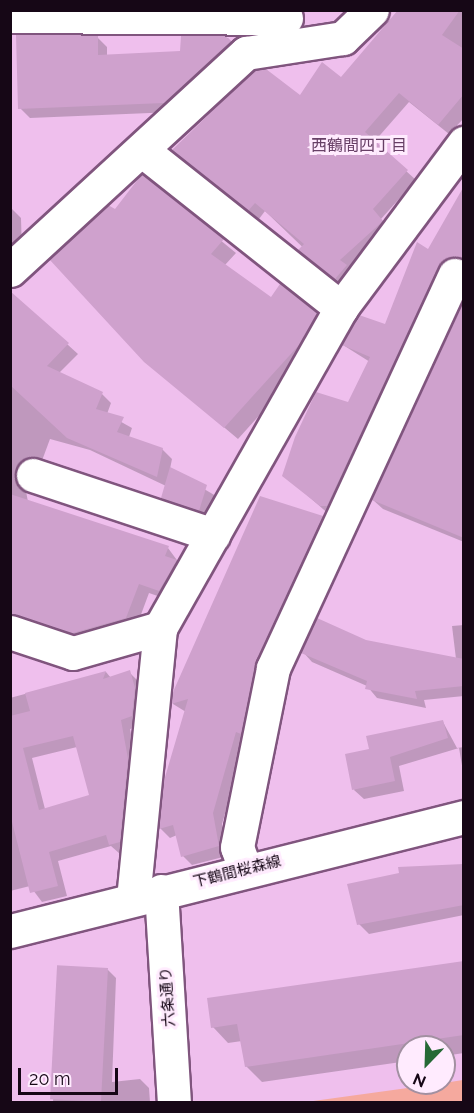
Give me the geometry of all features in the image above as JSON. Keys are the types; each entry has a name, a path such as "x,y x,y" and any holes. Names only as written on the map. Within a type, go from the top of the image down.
{"street":[{"path":"246,53 343,38 372,10"},
{"path":"10,270 143,151 289,14"},
{"path":"10,16 289,14"},
{"path":"10,632 73,653 160,628 341,308 464,143"},
{"path":"143,151 341,308"},
{"path":"245,869 237,847 273,668 455,275"},
{"path":"33,475 213,535"},
{"name":"六条通り","path":"160,628 147,895 174,1102"},
{"name":"下鶴間桜森線","path":"10,931 245,869 464,817"}],"shaded area":[{"path":"463,1080 463,1102 306,1102 396,1090 396,1095 456,1095 456,1081"}],"building":[{"path":"398,10 460,10 442,35 464,49 464,94 438,125 399,93 365,132 408,170 373,209 383,221 340,260 347,265 335,279 298,250 304,244 255,203 248,211 172,150 254,71 266,69 300,95 322,62 341,77"},
{"path":"16,35 98,35 98,55 180,51 181,36 225,36 231,41 164,103 18,109"},
{"path":"142,174 224,239 211,254 271,297 280,284 317,313 299,345 224,428 144,362 49,259 108,205 115,209"},
{"path":"464,186 464,258 453,256 438,267 327,506 320,506 282,476 295,437 316,392 348,402 370,357 342,345 359,315 385,324 417,242 428,249"},
{"path":"10,291 69,343 47,366 103,392 96,409 124,417 117,432 163,448 157,477 67,438 10,385"},
{"path":"464,301 464,538 372,500"},
{"path":"170,467 207,485 199,511 161,498"},
{"path":"10,494 169,546 165,556 177,560 159,591 139,584 126,618 73,633 10,614"},
{"path":"260,496 323,516 255,664 241,734 236,732 213,813 219,846 181,857 173,825 159,829 163,784 188,699 171,704 173,692"},
{"path":"317,618 366,640 464,659 464,686 415,691 417,699 365,689 367,681 301,653"},
{"path":"130,670 135,688 132,716 121,720 128,759 120,842 109,845 106,835 49,852 58,886 30,893 10,814 10,716 30,711 25,693 106,671 103,679","holes":["73,736 89,795 39,810 23,748"]},
{"path":"443,720 448,738 390,757 395,781 352,790 345,754 369,749 366,736"},
{"path":"464,864 464,905 357,925 347,884 399,873 398,867"},
{"path":"464,961 464,1035 396,1035 396,1045 245,1067 237,1024 211,1028 207,998"},
{"path":"57,965 108,968 101,1102 50,1099"}],"district":[{"name":"西鶴間四丁目","path":"359,146"}]}
